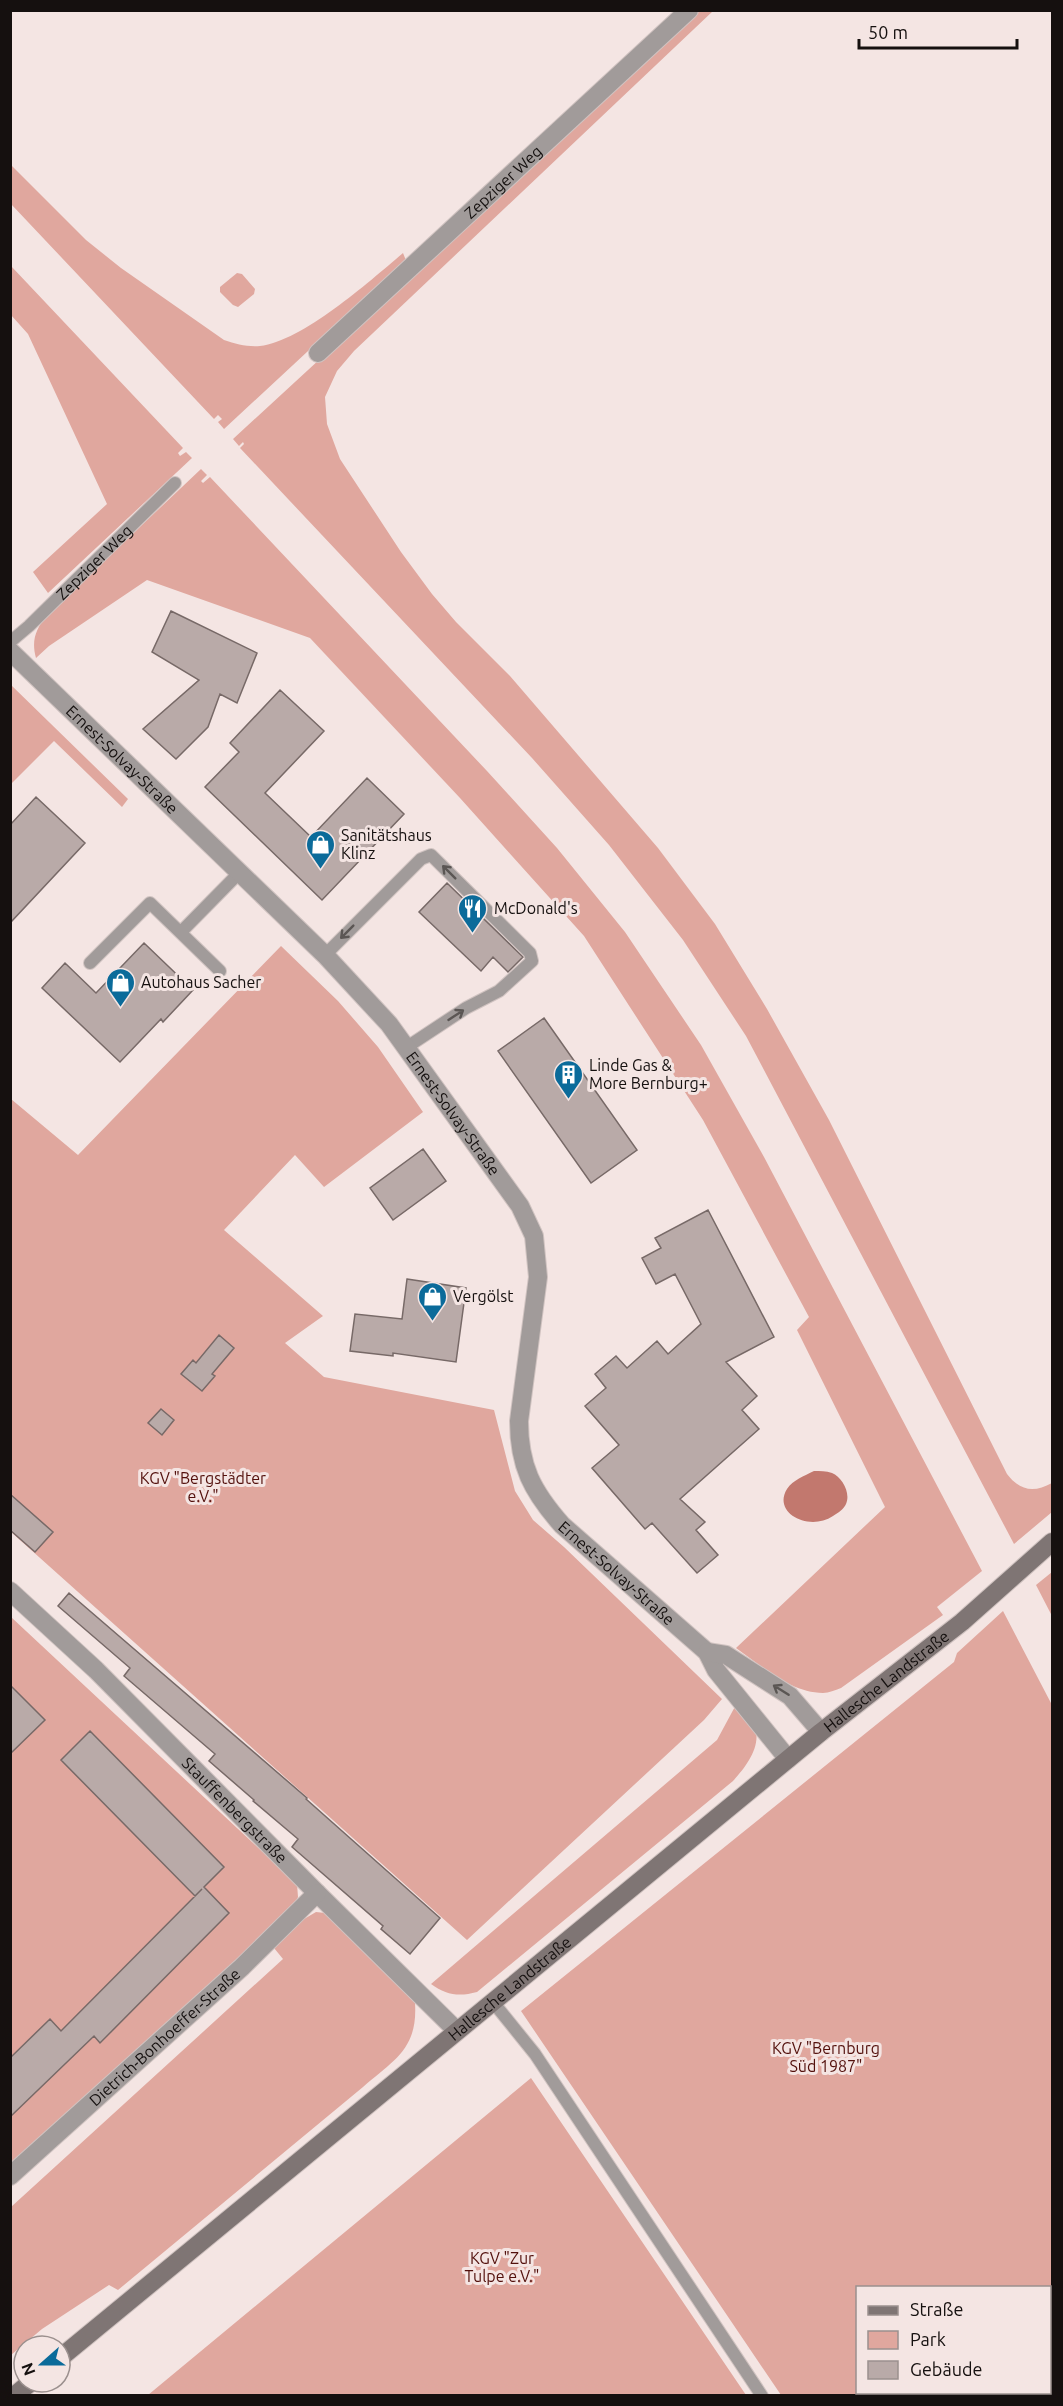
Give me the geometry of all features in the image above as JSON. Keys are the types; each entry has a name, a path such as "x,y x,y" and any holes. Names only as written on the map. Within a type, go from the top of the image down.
{"main road":[{"name":"Hallesche Landstraße","path":"72,2348 821,1732 962,1622 1053,1542"}],"street":[{"name":"Zepziger Weg","path":"318,353 689,10"},
{"name":"Ernest-Solvay-Straße","path":"10,651 240,872 369,1000 407,1047 514,1197 528,1220 534,1236 538,1277 519,1421 519,1444 531,1485 562,1524 707,1652 716,1670 788,1759"},
{"name":"Stauffenbergstraße","path":"10,1591 96,1670 457,2031"},
{"name":"Ernest-Solvay-Straße","path":"707,1652 726,1655 790,1695 821,1732"},
{"name":"Dietrich-Bonhoeffer-Straße","path":"10,2176 242,1967 317,1893"}],"lane":[{"name":"Zepziger Weg","path":"10,642 175,483"},
{"path":"325,955 421,859 431,855 530,953 532,961 499,991 466,1008 407,1047"},
{"path":"181,932 240,872"},
{"path":"90,963 150,903 219,971"},
{"path":"494,2002 535,2054 762,2396"}],"green space":[{"path":"698,11 713,11 354,351 337,371 325,397 327,424 340,459 401,552 432,594 456,622 510,676 658,848 715,924 767,1009 829,1120 1007,1474 1017,1484 1028,1489 1052,1483 1052,1512 1014,1544 746,1036 683,940 609,845 532,758 240,448 243,442 239,446 233,439"},
{"path":"10,164 86,240 121,268 224,340 237,344 260,346 277,342 296,333 335,308 403,253 407,263 378,286 224,429 218,422 222,419 218,415 214,419 11,204"},
{"path":"11,266 183,448 178,453 180,456 186,452 192,458 48,593 33,572 107,504 28,334 11,315"},
{"path":"237,273 242,274 255,289 254,294 238,307 220,292 220,287"},
{"path":"201,469 207,475 201,481 203,483 210,477 487,771 557,848 625,932 701,1045 764,1157 982,1571 937,1607 943,1615 841,1688 823,1693 811,1692 788,1684 736,1648 885,1507 797,1330 809,1317 703,1120 584,936 460,798 310,638 147,580 49,646 36,658 34,646 36,635 47,615"},
{"path":"10,684 128,799 122,807 54,741 11,784"},
{"name":"KGV \"Bergstädter e.V.\"","path":"281,946 338,1001 378,1047 423,1112 324,1187 295,1155 224,1230 323,1316 285,1343 324,1377 494,1410 515,1491 533,1520 722,1699 704,1720 467,1940 11,1532 11,1099 78,1155"},
{"path":"1052,1572 1052,1616 1036,1585"},
{"name":"KGV \"Bernburg Süd 1987\"","path":"1003,1611 1052,1705 1052,2395 781,2395 521,2011 954,1662 957,1653"},
{"path":"11,1617 297,1884 298,1897 293,1909 11,2168"},
{"path":"738,1701 754,1725 756,1740 752,1755 733,1781 477,1992 453,1994 442,1991 431,1984 717,1740"},
{"path":"316,1912 325,1913 415,2003 412,2032 402,2052 385,2069 118,2290 109,2285 36,2334 12,2334 11,2355 11,2207 283,1959 274,1948 304,1919"},
{"name":"KGV \"Zur Tulpe e.V.\"","path":"531,2078 746,2395 148,2395"}],"shaded area":[{"path":"814,1471 836,1475 845,1486 847,1500 841,1511 824,1520 814,1522 795,1518 784,1506 784,1498 792,1483"}],"building":[{"path":"171,611 257,653 237,703 220,694 208,727 176,759 143,729 199,680 152,652"},
{"path":"280,690 324,731 265,793 311,837 367,778 404,814 322,900 205,787 239,752 230,743"},
{"path":"36,797 85,843 10,923 10,825"},
{"name":"McDonald's","path":"447,883 523,957 508,972 493,957 481,971 419,912"},
{"name":"Autohaus Sacher","path":"144,943 193,990 163,1022 161,1019 120,1062 42,988 65,963 96,993"},
{"name":"Linde Gas & More Bernburg+","path":"544,1018 637,1150 591,1183 498,1051"},
{"path":"423,1149 446,1181 393,1220 370,1188"},
{"path":"708,1210 774,1337 726,1362 757,1396 742,1410 759,1429 680,1499 705,1522 696,1530 718,1555 697,1573 652,1523 645,1529 592,1468 619,1445 585,1406 606,1388 595,1374 616,1356 627,1368 657,1341 668,1354 701,1324 675,1274 656,1284 642,1258 661,1248 655,1238"},
{"name":"Vergölst","path":"407,1279 466,1288 456,1362 393,1353 393,1356 350,1351 355,1314 402,1319"},
{"path":"219,1335 234,1348 212,1374 215,1376 202,1391 181,1374 193,1360 196,1363"},
{"path":"161,1409 174,1420 162,1435 148,1423"},
{"path":"10,1494 53,1532 35,1552 10,1530"},
{"path":"69,1593 307,1798 440,1918 410,1954 381,1929 383,1926 292,1847 298,1839 209,1761 215,1754 124,1676 130,1668 58,1606"},
{"path":"10,1685 45,1720 10,1754"},
{"path":"90,1731 224,1867 204,1887 229,1913 100,2043 94,2036 10,2117 10,2058 50,2019 61,2031 202,1889 195,1896 61,1760"}],"place":[{"name":"Sanitätshaus Klinz","path":"320,870"},
{"name":"McDonald's","path":"473,934"},
{"name":"Autohaus Sacher","path":"120,1008"},
{"name":"Linde Gas & More Bernburg+","path":"568,1100"},
{"name":"Vergölst","path":"432,1322"}]}
